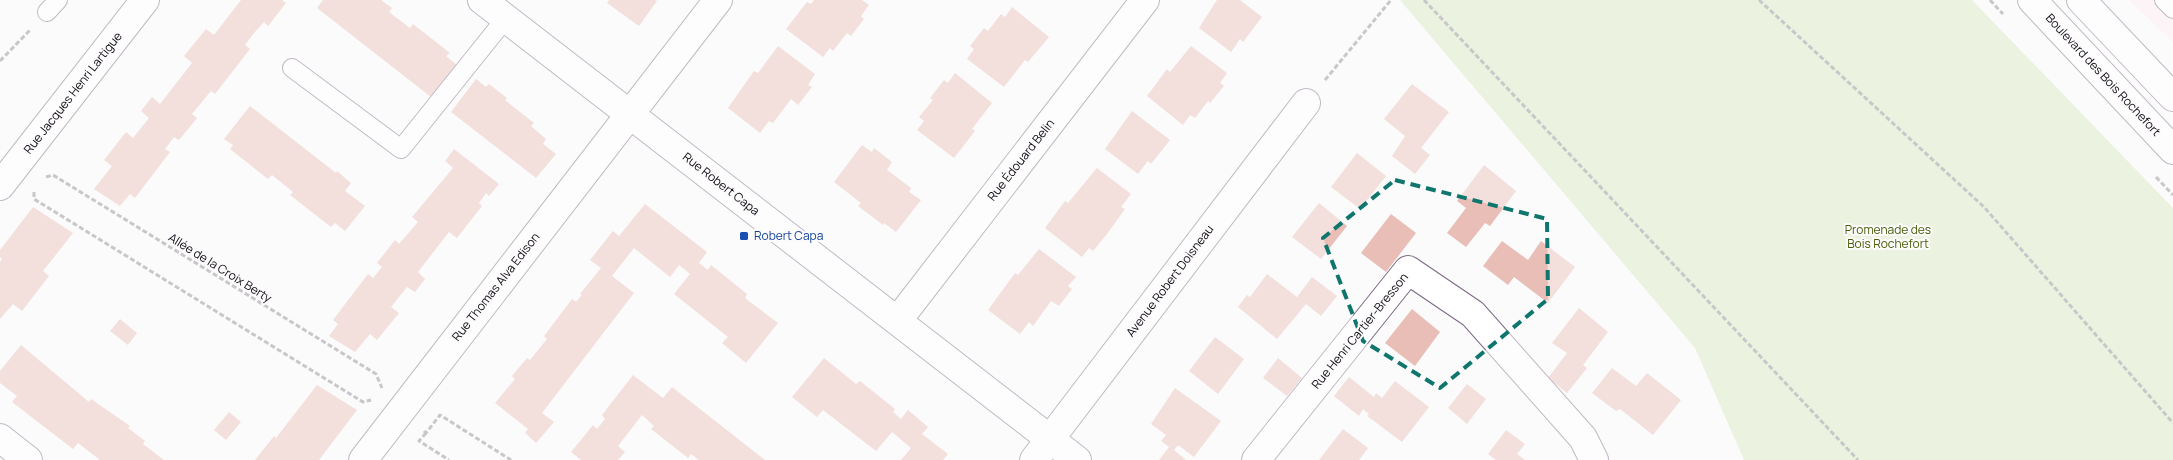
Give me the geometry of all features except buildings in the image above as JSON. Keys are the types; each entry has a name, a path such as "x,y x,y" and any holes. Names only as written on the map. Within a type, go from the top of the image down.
{"street":[{"name":"Rue Jacques Henri Lartigue","path":"16,179 145,0"},
{"name":"Rue Robert Capa","path":"482,0 1051,437 1077,460"},
{"name":"Rue Thomas Alva Edison","path":"363,460 394,402 630,114 718,0"},
{"name":"Rue Édouard Belin","path":"898,320 1145,0"},
{"name":"Boulevard des Bois Rochefort","path":"2032,0 2173,150"},
{"path":"2081,0 2173,97"},
{"name":"Avenue Robert Doisneau","path":"1034,460 1306,103"},
{"name":"Rue Henri Cartier-Bresson","path":"1256,460 1408,270 1473,314 1583,438 1594,460"},
{"path":"0,438 28,460"}],"lane":[{"path":"2164,0 2173,9"},
{"path":"292,68 401,149 506,18"}],"path":[{"path":"1306,103 1391,0"},
{"path":"1424,0 1858,460"},
{"path":"1759,0 1984,207 2173,423"},
{"path":"0,61 52,6"},
{"name":"Allée de la Croix Berty","path":"16,179 53,175 376,374 394,402 426,433 419,442 449,460"},
{"path":"16,179 34,199 363,402 394,402"},
{"path":"426,433 440,416 511,460"}],"highlighted area":[{"path":"1395,180 1547,219 1548,299 1440,388 1363,341 1323,238"}],"shaded area":[{"path":"2129,0 2173,0 2173,42"}],"green space":[{"name":"Promenade des Bois Rochefort","path":"1400,0 1972,0 2173,208 2173,460 1744,460 1695,348"}],"place":[{"name":"Robert Capa","path":"744,236"}]}
